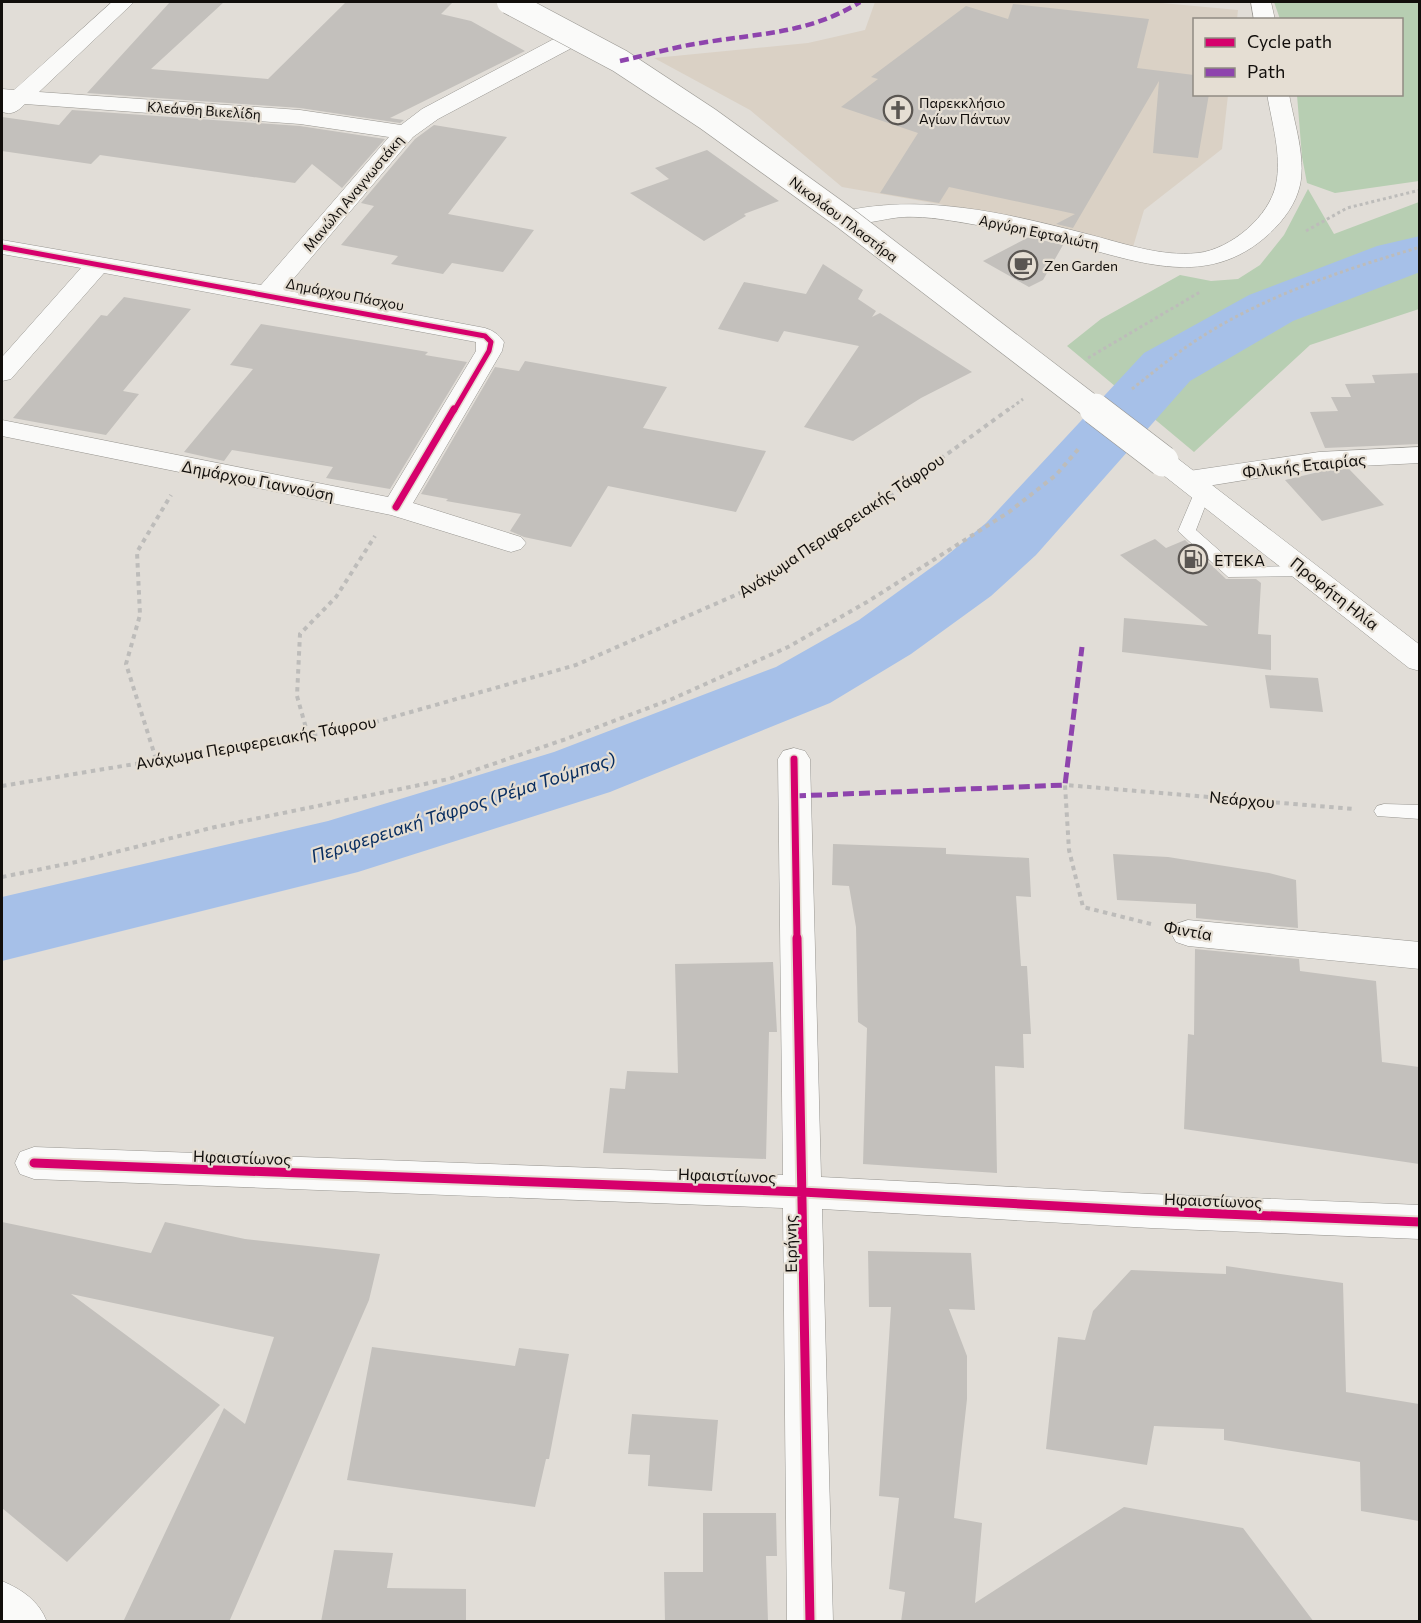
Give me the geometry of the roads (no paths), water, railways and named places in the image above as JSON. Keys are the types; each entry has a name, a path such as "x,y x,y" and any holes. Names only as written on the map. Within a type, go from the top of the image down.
{"street":[{"path":"2,115 10,97 124,2"},
{"name":"Νικολάου Πλαστήρα","path":"509,2 620,61 708,119 844,218 1163,461"},
{"path":"1260,2 1264,18"},
{"name":"Μανώλη Αναγνωστάκη","path":"267,294 405,132 430,114 575,38"},
{"name":"Αργύρη Εφταλιώτη","path":"844,218 893,210 940,212 1167,259 1193,261 1215,257 1232,249 1261,227 1286,195 1289,171 1278,96"},
{"name":"Κλεάνθη Βικελίδη","path":"10,97 292,117 405,132"},
{"name":"Δημάρχου Πάσχου","path":"2,247 468,331 489,339 491,346 489,351 396,507"},
{"path":"2,373 99,263"},
{"name":"Δημάρχου Γιαννούση","path":"2,428 396,507 511,543"},
{"name":"Φιλικής Εταιρίας","path":"1196,485 1319,460 1419,455"},
{"name":"Προφήτη Ηλία","path":"1163,461 1419,661"},
{"name":"Ειρήνης","path":"794,759 810,1622"},
{"name":"Φιντία","path":"1188,933 1419,956"},
{"name":"Ηφαιστίωνος","path":"34,1163 802,1192 1151,1211 1419,1222"},
{"path":"2,1603 25,1622"}],"lane":[{"path":"1196,485 1187,531 1234,573 1308,572"},
{"path":"1384,811 1419,812"}],"waterway":[{"name":"Περιφερειακή Τάφρος (Ρέμα Τούμπας)","path":"2,929 329,851 582,772 803,685 885,637 965,579 1011,539 1167,367 1271,308 1398,259 1420,254"}],"place":[{"name":"Παρεκκλήσιο Αγίων Πάντων","path":"898,110"},
{"name":"Zen Garden","path":"1023,265"},
{"name":"ΕΤΕΚΑ","path":"1193,559"}]}
